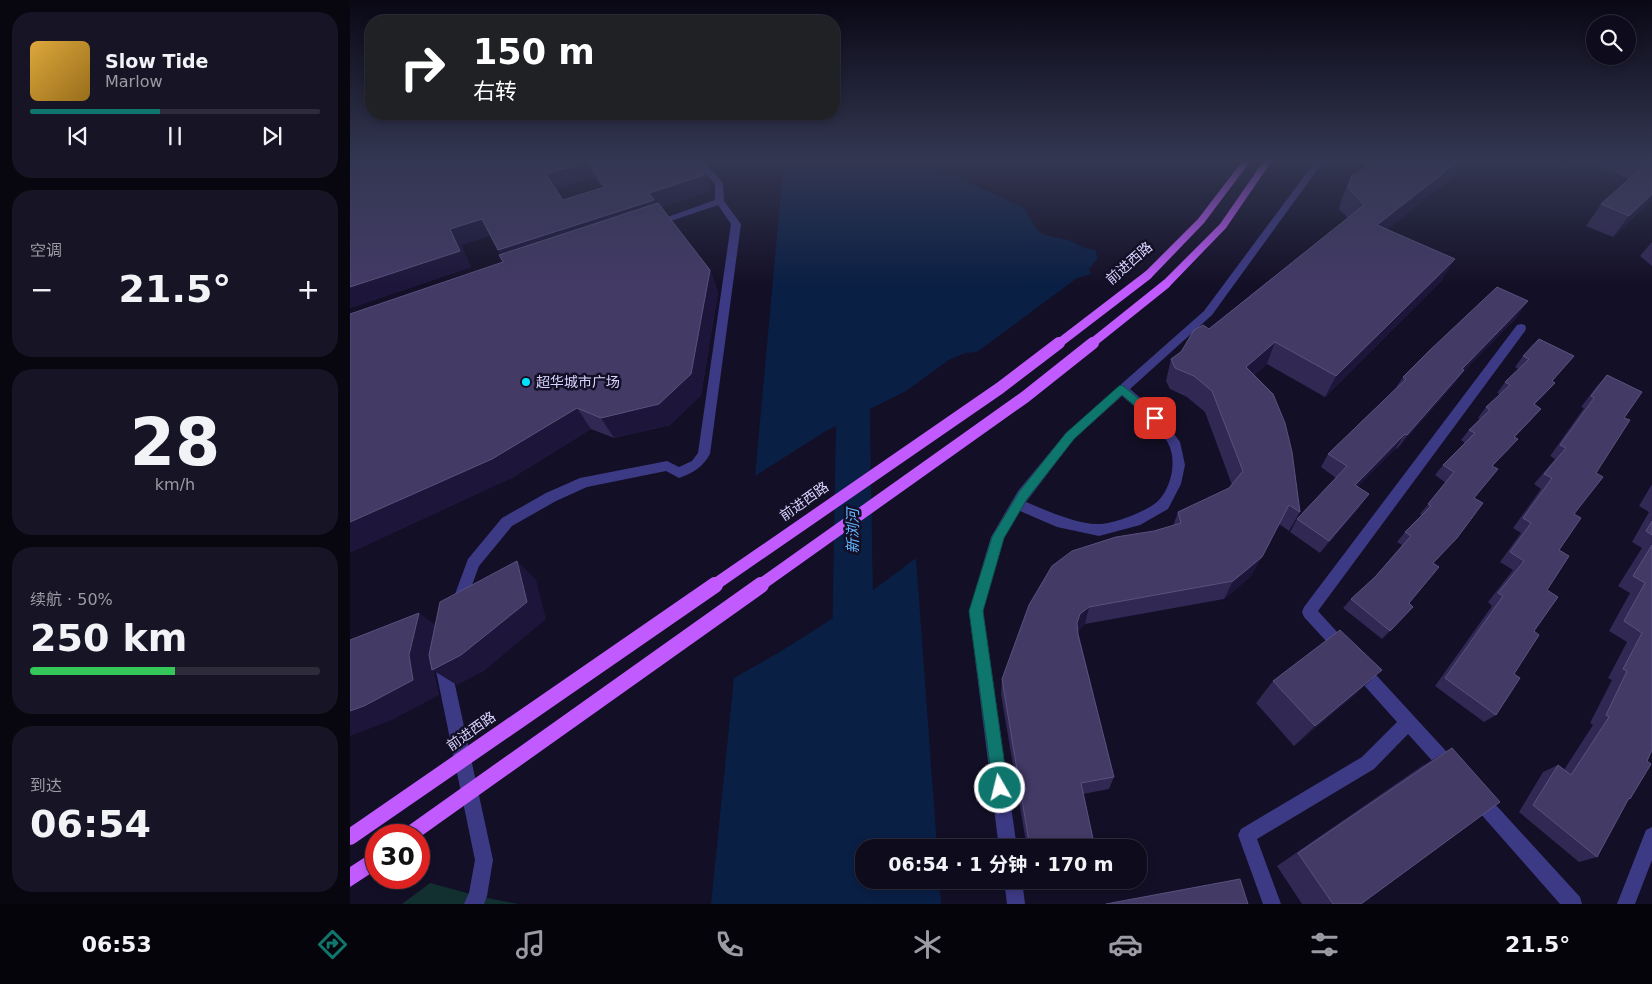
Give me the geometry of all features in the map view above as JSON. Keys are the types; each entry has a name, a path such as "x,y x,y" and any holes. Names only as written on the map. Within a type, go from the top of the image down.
{"main road":[{"name":"前进西路","path":"350,837 1000,388 1148,275 1201,221 1216,201"},
{"path":"424,824 1025,397 1166,284 1223,226 1240,201"},
{"path":"350,878 365,867"}],"street":[{"path":"644,227 719,201"},
{"path":"455,616 473,563 507,522 551,497 585,482 667,466 679,473 696,466 704,454 736,224 720,201"},
{"path":"1007,839 976,611 998,537 1017,504 1070,436 1208,313 1290,201"},
{"path":"1521,328 1309,612 1573,904"},
{"path":"1017,504 1057,521 1099,530 1135,521 1163,505 1175,484 1178,466 1174,442 1155,418 1122,389"},
{"path":"448,652 444,671 484,860 478,896 473,904"},
{"path":"1272,904 1248,835 1368,763 1409,722"},
{"path":"1626,904 1652,836"},
{"path":"1014,889 1016,904"}],"green space":[{"path":"430,883 478,896 518,904 402,904 422,889 430,889"}],"water":[{"path":"780,201 1009,201 1024,208 1038,231 1045,235 1071,241 1085,248 1095,250 1098,258 1089,269 1091,274 1077,278 977,352 965,353 949,360 906,391 826,431 755,476"},
{"path":"916,558 936,839 855,839 855,889 940,889 941,904 711,904 734,678 827,622"}],"building":[{"path":"350,201 650,201 498,250 482,219 450,229 460,251 350,287"},
{"path":"1360,201 1407,201 1377,225 1455,259 1336,376 1275,342 1246,367 1273,394 1285,423 1292,452 1300,512 1289,505 1262,557 1233,581 1089,607 1080,614 1077,623 1078,635 1114,777 1081,783 1093,839 1029,839 1002,679 1029,605 1052,566 1072,551 1116,537 1154,531 1181,523 1178,512 1229,488 1243,471 1212,391 1194,376 1175,368 1171,359 1181,352 1194,330 1203,325 1209,329 1364,205"},
{"path":"1604,201 1644,201 1629,216 1601,204"},
{"name":"超华城市广场","path":"658,203 710,270 691,374 659,404 601,418 577,408 492,459 350,522 350,314 503,262 499,255"},
{"path":"1497,287 1528,301 1462,369 1464,370 1407,435 1405,434 1355,485 1369,494 1329,541 1297,519 1347,466 1328,454 1406,379 1403,377 1429,351"},
{"path":"1539,339 1574,356 1552,381 1555,383 1534,404 1541,409 1514,437 1518,439 1492,466 1498,469 1474,498 1483,503 1457,538 1433,563 1439,567 1409,603 1413,607 1390,631 1351,599 1375,577 1411,536 1405,532 1431,506 1428,504 1454,472 1443,465 1475,433 1469,430 1490,410 1486,407 1510,385 1505,382 1529,359 1523,356"},
{"path":"1607,375 1642,392 1624,418 1630,420 1596,473 1603,477 1574,514 1581,518 1559,550 1569,556 1547,590 1558,597 1534,631 1539,635 1514,674 1520,678 1496,715 1445,678 1503,596 1498,593 1524,561 1510,552 1531,523 1523,518 1552,478 1544,474 1566,448 1560,445 1594,398 1591,396"},
{"path":"1652,521 1652,535 1646,531"},
{"path":"1652,545 1652,750 1647,761 1651,764 1629,798 1597,857 1533,805 1558,765 1571,775 1609,717 1606,715 1627,671 1623,669 1642,633 1624,621 1645,583 1633,576"},
{"path":"517,561 527,602 461,655 432,670 429,655 440,602"},
{"path":"419,613 409,655 413,680 364,706 350,711 350,640"},
{"path":"1340,630 1382,670 1315,726 1273,681"},
{"path":"1452,748 1500,802 1361,904 1333,904 1298,853"},
{"path":"1240,879 1248,904 1106,904"}],"waterway":[{"name":"新浏河","path":"853,370 853,653"}],"place":[{"name":"超华城市广场","path":"526,382"}],"route":[{"path":"1000,788 976,611 998,537 1023,495 1070,436 1122,389 1155,418"}]}
